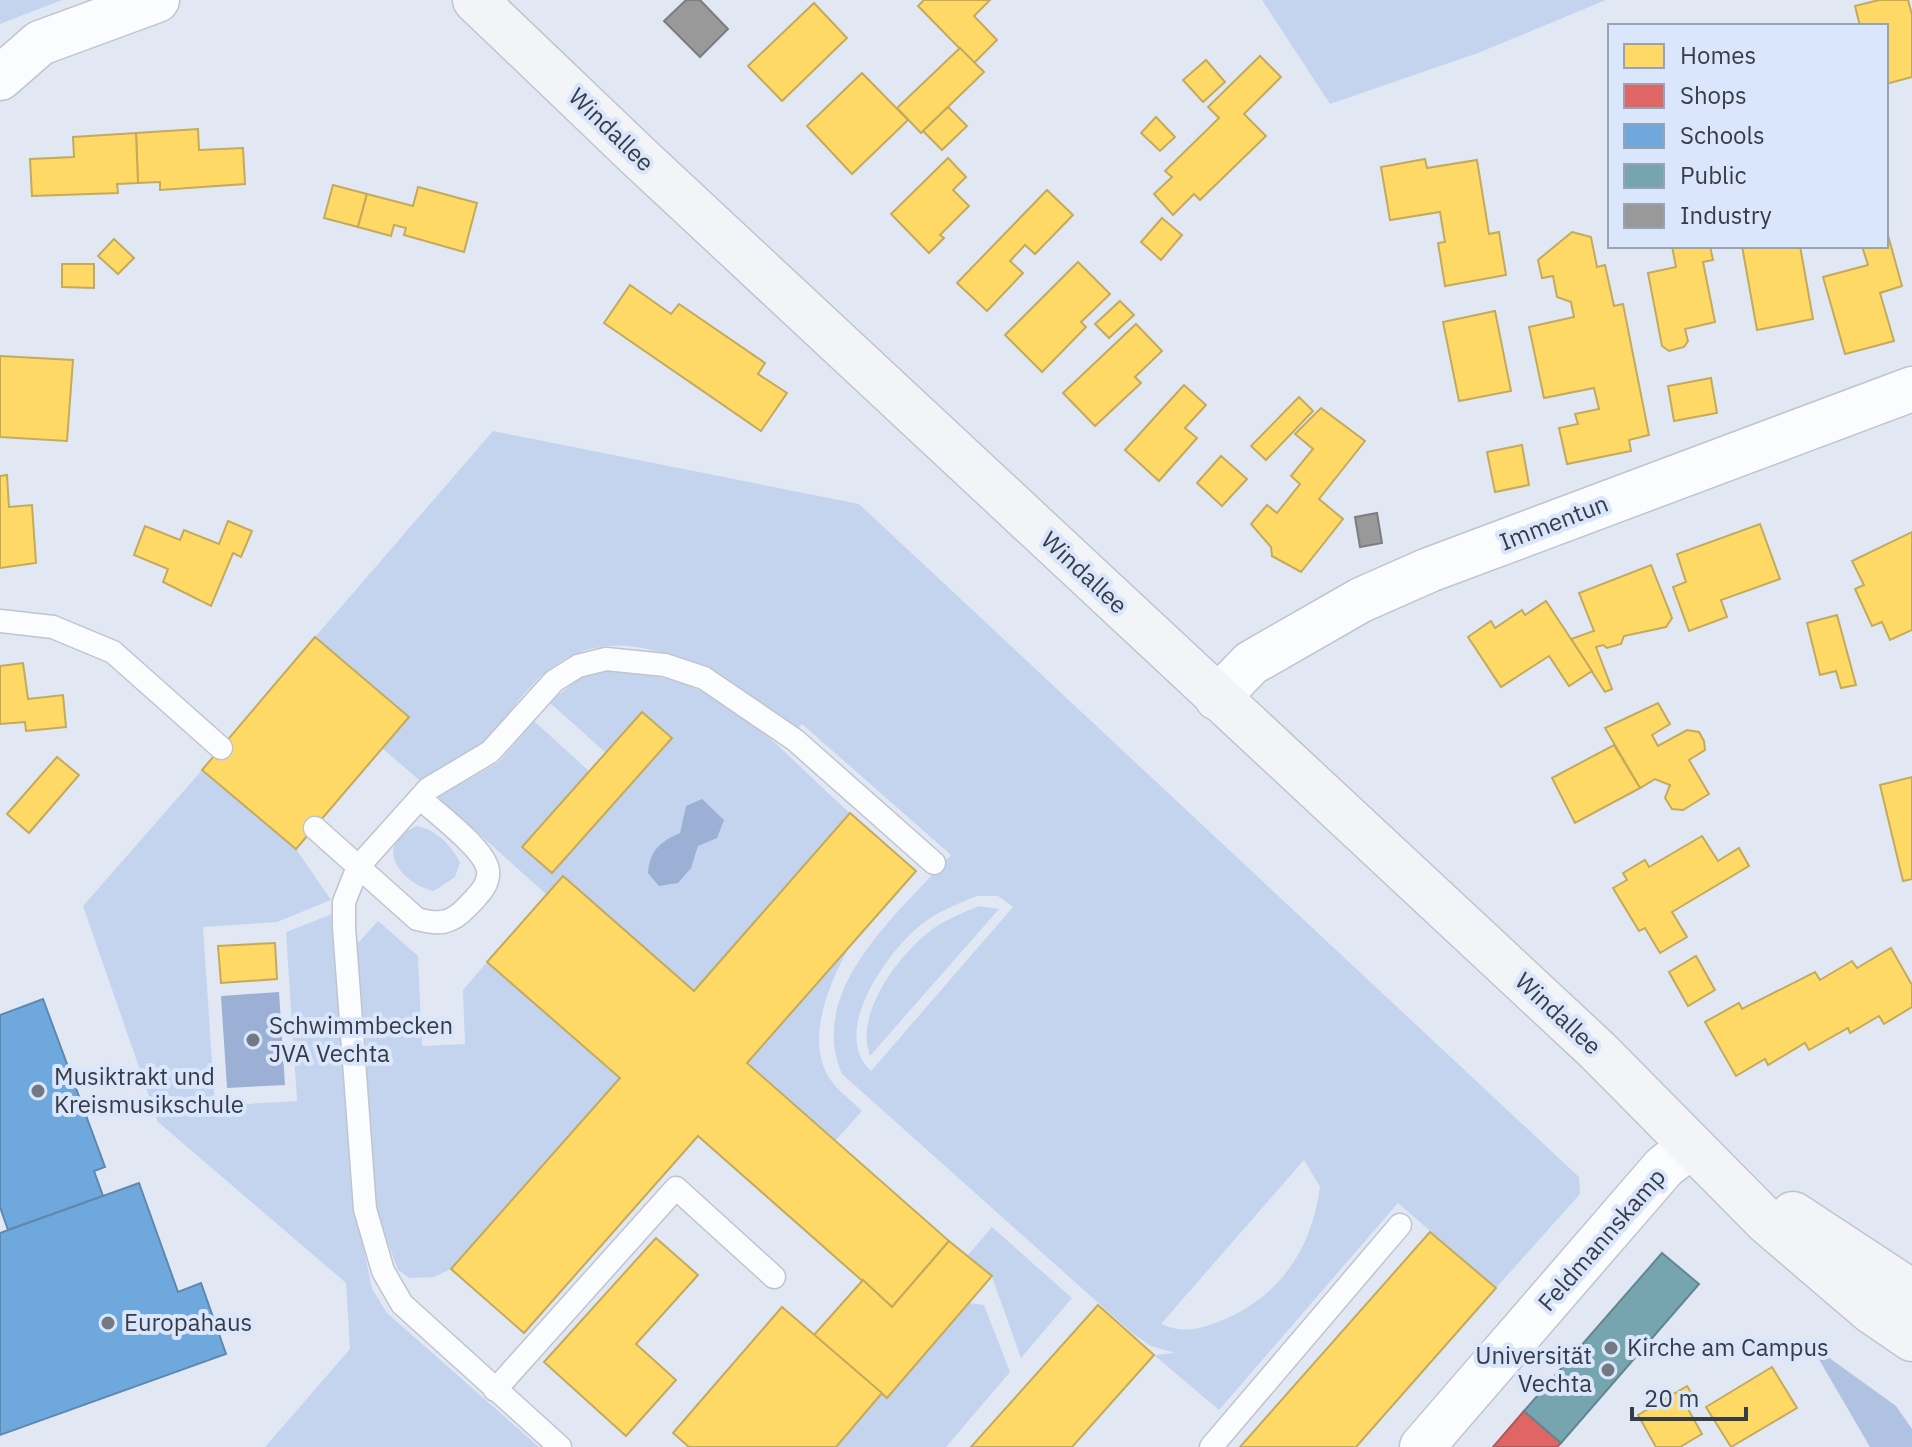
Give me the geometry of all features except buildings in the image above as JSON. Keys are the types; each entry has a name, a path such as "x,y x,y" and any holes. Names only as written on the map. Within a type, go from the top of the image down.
{"main road":[{"name":"Windallee","path":"475,0 1217,698 1598,1051 1767,1222 1871,1311 1912,1339"},
{"name":"Windallee","path":"1691,1146 1912,1292"}],"street":[{"path":"0,78 40,43 157,0"},
{"name":"Immentun","path":"1217,698 1251,663 1361,600 1429,570 1912,389"},
{"name":"Feldmannskamp","path":"1422,1447 1664,1167 1691,1146"}],"lane":[{"path":"0,621 53,627 113,652 221,748"},
{"path":"560,1447 402,1304 383,1271 371,1240 365,1209 344,927 344,902 358,867 428,789 490,752 554,681 578,666 606,659 665,665 704,678 795,740 934,863"},
{"path":"315,828 417,919 438,925 457,918 484,890 488,871 478,851 420,798"},
{"path":"495,1390 676,1188 774,1277"},
{"path":"1211,1447 1400,1225"}],"shaded area":[{"path":"0,0 62,0 0,24"},
{"path":"1262,0 1606,0 1478,53 1330,104"},
{"path":"493,431 859,504 1579,1177 1580,1194 1496,1288 1398,1203 1219,1410 1154,1355 1175,1353 1151,1346 1132,1333 842,1074 834,1042 836,1012 847,982 885,926 951,855 802,724 797,729 706,671 672,656 638,647 604,647 571,656 539,678 478,746 419,780 382,748 409,717 315,637","holes":["977,896 998,896 1013,907 871,1071 860,1055 856,1037 859,1016 878,976 904,941 924,923 946,909","1304,1160 1320,1187 1316,1209 1301,1249 1278,1282 1245,1309 1209,1325 1185,1329 1161,1324"]},
{"path":"609,670 675,681 717,699 777,744 850,813 694,991 563,876 547,895 438,797 499,762 534,721 589,771 522,846 552,873 672,739 642,712 606,753 549,702 586,674"},
{"path":"202,770 296,849 331,900 277,922 203,927 215,1106 297,1101 286,932 332,914 355,1206 372,1289 387,1313 539,1447 265,1447 350,1349 346,1283 158,1122 83,906"},
{"path":"702,799 724,820 717,838 698,846 691,868 678,883 659,886 648,873 654,853 680,833 686,806"},
{"path":"417,826 443,839 460,863 455,877 434,891 421,887 401,872 393,852 403,834"},
{"path":"979,906 999,909 870,1056 868,1024 880,990 890,975 912,947 930,931"},
{"path":"378,921 418,956 422,1046 465,1044 463,990 487,962 620,1078 451,1269 434,1277 409,1278 398,1270 376,1210 357,944"},
{"path":"849,947 828,994 819,1047 830,1079 862,1111 835,1141 747,1063"},
{"name":"Schwimmbecken JVA Vechta","path":"279,992 285,1085 227,1088 221,996"},
{"path":"992,1227 1072,1298 1021,1358 992,1277 967,1256"},
{"path":"969,1303 984,1305 1010,1372 946,1447 836,1447 882,1393 887,1397"},
{"path":"1810,1344 1896,1406 1912,1429 1912,1447 1870,1447"}],"place":[{"name":"Schwimmbecken JVA Vechta","path":"253,1040"},
{"name":"Musiktrakt und Kreismusikschule","path":"38,1091"},
{"name":"Europahaus","path":"108,1323"},
{"name":"Kirche am Campus","path":"1611,1348"},
{"name":"Universität Vechta","path":"1608,1370"}]}
